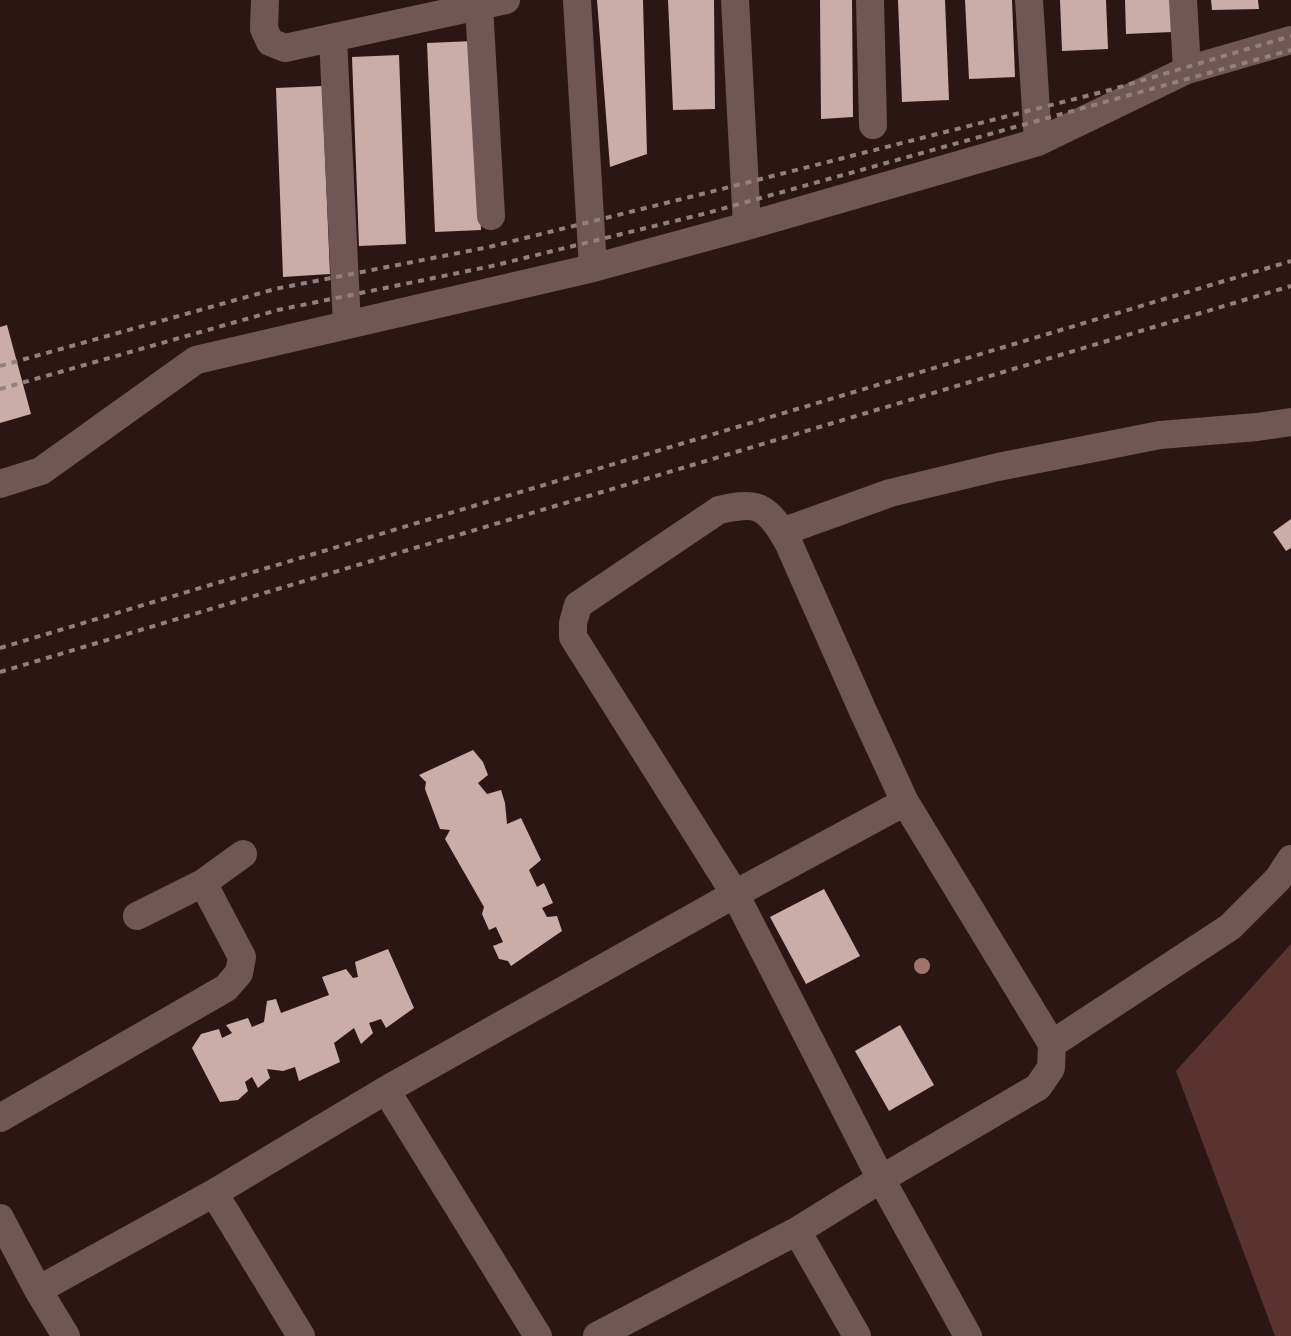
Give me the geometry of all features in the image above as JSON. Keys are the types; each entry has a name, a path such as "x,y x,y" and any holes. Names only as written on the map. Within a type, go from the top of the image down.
{"street":[{"path":"265,0 264,29 270,42 285,48 506,0"},
{"path":"577,0 593,268"},
{"path":"735,0 747,226"},
{"path":"870,0 873,126"},
{"path":"1029,0 1038,142"},
{"path":"1183,0 1187,70"},
{"path":"479,6 491,216"},
{"path":"333,38 347,324"},
{"path":"0,484 41,471 196,360 593,268 747,226 1038,142 1187,70 1291,40"},
{"path":"782,532 890,494 998,467 1160,435 1257,427 1291,422"},
{"path":"597,1336 797,1231 880,1179 1038,1088 1051,1068 1052,1044 905,802 788,542 772,517 759,508 743,505 719,510 578,605 573,623 573,637 735,894 880,1179 968,1336"},
{"path":"38,1290 214,1193 386,1090 735,894 905,802"},
{"path":"137,916 203,883 243,854"},
{"path":"1052,1044 1230,927 1278,879 1291,859"},
{"path":"0,1118 226,988 233,981 239,973 242,957 203,883"},
{"path":"386,1090 538,1336"},
{"path":"214,1193 301,1336"},
{"path":"0,1218 38,1290 66,1336"},
{"path":"797,1231 857,1336"}],"shaded area":[{"path":"1291,944 1291,1336 1275,1336 1176,1071"}],"building":[{"path":"597,0 643,0 647,154 610,167"},
{"path":"668,0 714,0 715,109 673,110"},
{"path":"820,0 852,0 853,117 821,119"},
{"path":"898,0 945,0 949,100 902,102"},
{"path":"965,0 1012,0 1015,77 969,79"},
{"path":"1060,0 1106,0 1108,49 1062,51"},
{"path":"1125,0 1171,0 1172,32 1126,34"},
{"path":"1211,0 1258,0 1259,9 1212,10"},
{"path":"474,41 481,230 435,232 427,43"},
{"path":"399,55 406,244 359,246 352,57"},
{"path":"322,86 330,274 283,277 276,88"},
{"path":"7,325 31,414 0,423 0,327"},
{"path":"1291,519 1291,548 1286,551 1273,532"},
{"path":"473,750 483,762 488,775 478,783 487,794 501,790 505,803 507,824 521,818 541,860 529,870 537,887 544,883 553,903 542,908 547,917 557,916 562,931 511,966 508,961 499,959 493,946 503,942 496,927 489,930 482,914 484,907 445,839 450,830 440,829 425,789 426,782 419,775"},
{"path":"824,889 860,956 806,984 770,917"},
{"path":"388,949 414,1008 386,1028 381,1019 369,1023 373,1033 361,1044 354,1028 334,1043 340,1062 299,1081 295,1067 283,1071 267,1069 270,1078 258,1088 252,1077 245,1082 248,1091 238,1100 220,1102 192,1048 201,1034 219,1029 222,1038 232,1033 226,1025 248,1018 252,1027 264,1022 267,1001 276,999 281,1013 329,995 322,977 346,969 353,978 358,977 355,962"},
{"path":"900,1025 934,1085 889,1111 855,1051"}],"railway":[{"path":"0,366 275,289 489,247 1110,90 1291,36"},
{"path":"0,389 278,310 492,266 707,213 1291,50"},
{"path":"0,648 1291,261"},
{"path":"0,672 1291,286"}]}
